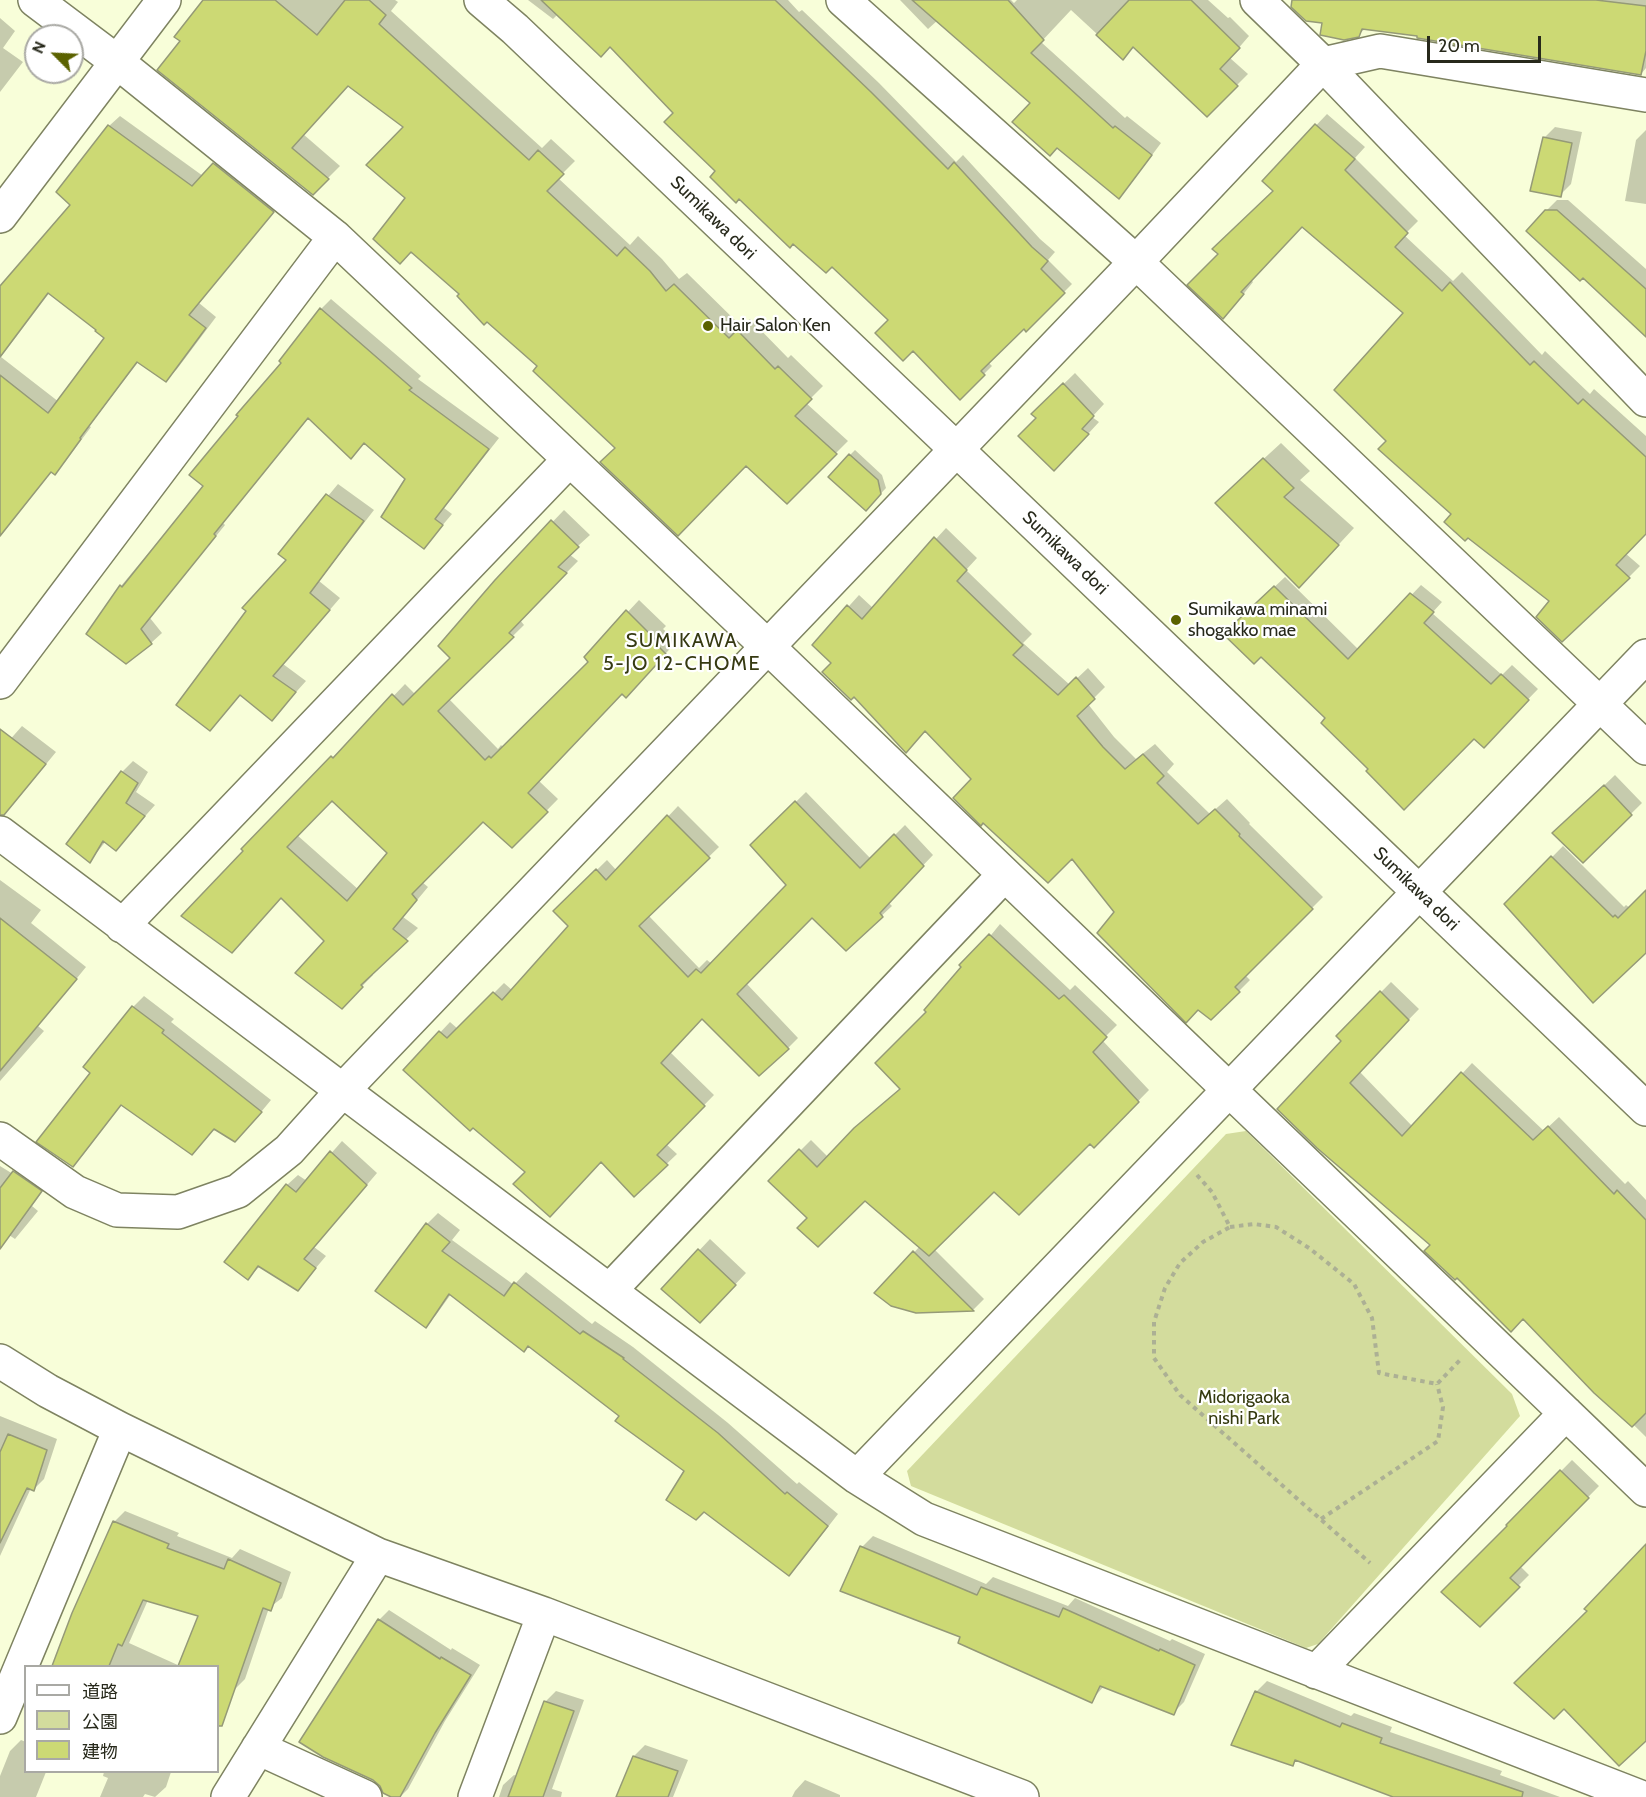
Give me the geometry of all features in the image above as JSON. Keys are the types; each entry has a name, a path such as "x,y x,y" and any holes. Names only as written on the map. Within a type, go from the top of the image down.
{"street":[{"path":"35,0 116,61 335,237 768,647 1646,1490"},
{"path":"0,216 164,0"},
{"name":"Sumikawa dori","path":"481,0 515,29 1646,1109"},
{"path":"843,0 1136,262 1646,748"},
{"path":"1257,0 1323,64 1646,400"},
{"path":"0,1139 75,1192 117,1210 178,1212 238,1191 289,1150 343,1090 1323,64 1380,51 1646,95"},
{"path":"0,682 335,237"},
{"path":"122,926 569,460"},
{"path":"856,1477 1646,656"},
{"path":"0,833 856,1477 924,1519 1640,1797"},
{"path":"610,1290 1004,876"},
{"path":"0,1361 48,1391 120,1429 378,1555 544,1614 1022,1797"},
{"path":"1316,1672 1566,1413"},
{"path":"0,1717 120,1429"},
{"path":"228,1797 378,1555"},
{"path":"475,1797 544,1614"},
{"path":"258,1748 365,1797"}],"path":[{"path":"1192,1169 1212,1192 1230,1227"},
{"path":"1398,1587 1180,1395 1154,1358 1154,1322 1165,1288 1180,1263 1203,1242 1230,1227 1254,1224 1276,1227 1309,1248 1354,1284 1372,1318 1380,1372 1437,1384"},
{"path":"1437,1384 1485,1335"},
{"path":"1321,1519 1438,1441 1443,1407 1437,1384"}],"green space":[{"name":"Midorigaoka nishi Park","path":"1246,1131 1512,1394 1520,1416 1318,1644 1306,1648 911,1486 907,1471 1226,1134"}],"building":[{"path":"203,0 275,0 317,35 345,0 369,0 386,15 379,24 529,160 538,150 564,174 547,191 617,256 625,247 650,271 666,291 674,284 729,338 737,330 775,369 778,366 812,399 795,416 837,454 787,504 746,466 678,536 600,462 615,448 533,371 537,366 487,322 484,325 457,296 459,294 411,252 400,264 373,239 405,198 366,165 403,127 348,86 292,148 329,179 313,195 157,70 180,41 174,37"},
{"path":"541,0 775,0 948,169 954,162 1032,247 1048,261 1041,269 1065,293 1026,332 1024,329 981,371 985,375 960,400 913,351 903,361 875,333 888,320 832,267 826,273 793,244 790,248 739,199 736,203 710,177 715,171 664,122 673,113 610,47 601,57"},
{"path":"912,0 1008,0 1044,40 1031,53 1113,128 1115,126 1152,155 1119,199 1057,148 1050,156 1012,122 1030,103"},
{"path":"1129,0 1191,0 1240,48 1220,69 1238,86 1207,117 1133,47 1123,60 1096,35"},
{"path":"1292,0 1596,0 1646,6 1646,51 1641,75 1417,38 1417,36 1362,29 1359,37 1344,40 1320,35 1322,23 1306,21 1291,7"},
{"path":"1315,124 1355,159 1345,170 1408,233 1395,247 1442,291 1450,282 1530,365 1534,361 1578,404 1583,399 1646,457 1646,534 1616,565 1630,578 1562,642 1536,617 1549,601 1468,538 1465,541 1444,522 1451,514 1378,449 1386,441 1334,390 1403,313 1302,227 1241,292 1244,294 1223,319 1187,285 1218,254 1212,249 1273,191 1262,181"},
{"path":"108,125 192,186 213,163 274,212 189,315 206,328 166,382 137,362 55,475 51,472 0,536 0,375 48,413 104,338 48,293 0,357 0,286 70,205 56,192"},
{"path":"1543,137 1572,143 1561,197 1530,191"},
{"path":"1545,210 1557,210 1646,289 1646,337 1583,278 1580,281 1526,231"},
{"path":"320,308 412,388 409,390 489,449 435,519 443,525 424,549 381,517 405,479 364,443 351,459 308,418 141,629 152,644 126,664 86,634 120,585 122,587 203,486 189,475 281,363 279,361"},
{"path":"1063,383 1094,416 1082,429 1089,434 1054,471 1018,436 1036,418 1031,414"},
{"path":"849,454 878,480 881,494 866,511 828,477"},
{"path":"1263,458 1294,488 1284,497 1339,545 1299,588 1215,503"},
{"path":"326,494 364,521 310,593 330,610 273,676 296,692 272,721 240,695 210,731 176,705 246,611 242,608 286,560 278,554"},
{"path":"551,520 579,547 558,567 567,573 509,633 514,637 438,711 485,760 489,756 491,758 588,662 584,657 626,610 655,639 653,641 666,654 626,698 622,694 528,793 548,812 512,848 483,822 412,894 417,900 393,929 408,941 361,985 363,987 342,1009 295,973 324,941 281,898 232,953 181,916 243,851 241,849 331,756 333,758 392,694 403,705 450,658 438,646","holes":["332,801 387,853 347,901 287,847"]},
{"path":"934,537 967,570 957,581 1023,645 1013,655 1058,695 1076,677 1095,699 1077,716 1125,769 1143,754 1164,776 1157,783 1198,824 1215,809 1313,909 1235,987 1240,992 1211,1020 1198,1010 1186,1023 1097,933 1114,912 1072,859 1048,883 983,823 981,826 953,798 971,779 925,731 906,753 854,697 851,700 822,672 831,663 812,645 847,605 862,619"},
{"path":"1274,586 1348,659 1410,593 1434,612 1424,623 1491,684 1501,674 1529,700 1484,748 1474,739 1404,810 1366,771 1368,769 1321,723 1325,718 1261,657 1254,664 1223,634"},
{"path":"0,729 46,764 4,815 0,815"},
{"path":"121,771 138,783 126,803 145,816 116,851 103,841 90,863 66,844"},
{"path":"1604,785 1632,815 1583,863 1552,833"},
{"path":"795,801 860,868 894,834 924,866 880,913 883,917 846,951 812,918 737,994 789,1049 759,1076 702,1019 661,1063 705,1106 657,1155 668,1165 634,1197 601,1162 550,1217 513,1184 525,1172 473,1128 470,1131 403,1070 439,1031 447,1038 493,992 502,1000 568,926 553,911 596,869 606,880 667,815 710,858 639,926 688,977 696,969 701,973 786,885 750,845"},
{"path":"1551,856 1613,917 1615,915 1618,918 1646,890 1646,953 1593,1003 1504,904"},
{"path":"0,918 77,979 0,1071"},
{"path":"989,934 1059,999 1064,995 1107,1037 1093,1052 1139,1102 1094,1148 1090,1144 1019,1215 994,1192 929,1256 865,1201 818,1247 797,1228 807,1218 768,1181 799,1149 817,1167 854,1128 900,1089 875,1063 926,1012 924,1010 961,967 959,965"},
{"path":"1380,991 1409,1020 1350,1083 1402,1136 1461,1072 1533,1140 1548,1126 1614,1194 1617,1190 1646,1220 1646,1413 1632,1427 1594,1393 1523,1319 1511,1332 1457,1278 1455,1280 1424,1251 1430,1245 1317,1148 1277,1109 1341,1041 1336,1036"},
{"path":"132,1006 164,1030 162,1033 262,1112 235,1142 214,1129 192,1155 121,1105 73,1167 36,1142 90,1073 83,1067"},
{"path":"330,1151 367,1185 304,1259 316,1268 298,1291 258,1266 248,1280 224,1262 286,1184 296,1192"},
{"path":"13,1171 42,1191 0,1249 0,1188"},
{"path":"426,1223 450,1242 442,1251 504,1296 514,1282 580,1334 583,1331 624,1358 718,1433 785,1494 787,1492 828,1526 789,1576 704,1512 696,1520 666,1500 684,1471 615,1421 619,1416 528,1346 524,1352 449,1294 426,1328 375,1291"},
{"path":"698,1249 736,1285 700,1323 661,1289"},
{"path":"913,1251 974,1311 916,1313 891,1306 874,1293"},
{"path":"8,1434 47,1450 34,1491 27,1488 0,1543 0,1452"},
{"path":"1560,1470 1589,1498 1510,1578 1520,1587 1480,1627 1441,1592"},
{"path":"113,1521 169,1544 167,1548 224,1569 228,1559 281,1583 271,1611 263,1608 222,1726 219,1726 219,1665 178,1665 198,1616 143,1600 122,1646 118,1644 109,1665 52,1665 72,1613"},
{"path":"1646,1544 1646,1741 1619,1766 1564,1709 1554,1719 1514,1683 1587,1611 1584,1609"},
{"path":"860,1546 977,1595 981,1587 1059,1617 1063,1608 1195,1665 1174,1715 1100,1686 1092,1703 958,1643 960,1637 840,1591"},
{"path":"378,1619 440,1659 441,1657 471,1675 435,1733 400,1797 391,1797 383,1793 380,1786 373,1780 323,1757 299,1742"},
{"path":"1255,1691 1340,1727 1342,1723 1382,1738 1380,1743 1523,1792 1522,1797 1393,1797 1295,1760 1293,1766 1231,1745"},
{"path":"544,1701 574,1711 543,1797 508,1797"},
{"path":"633,1756 678,1771 668,1797 616,1797"}],"place":[{"name":"Hair Salon Ken","path":"708,326"},
{"name":"Sumikawa minami shogakko mae","path":"1176,620"}],"district":[{"name":"SUMIKAWA 5-JO 12-CHOME","path":"682,652"}]}
